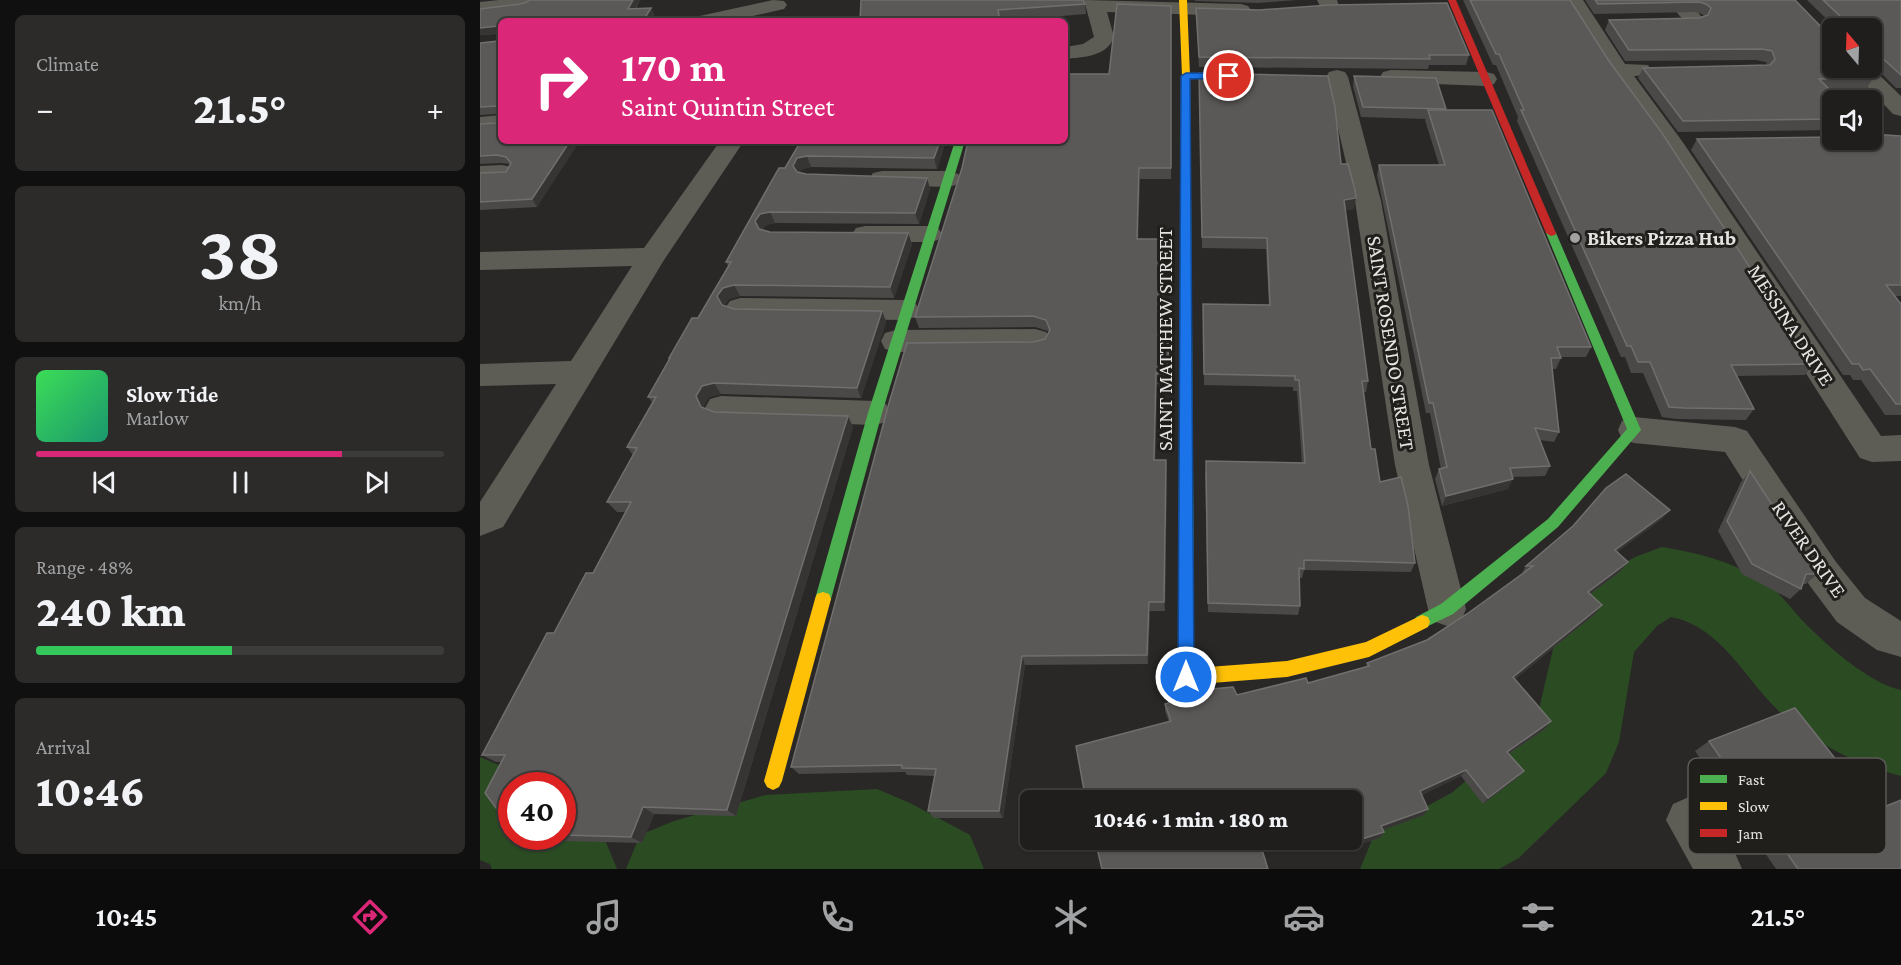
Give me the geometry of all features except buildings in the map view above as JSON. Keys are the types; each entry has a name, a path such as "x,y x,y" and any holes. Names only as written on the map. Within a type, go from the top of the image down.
{"street":[{"name":"MESSINA DRIVE","path":"1573,0 1618,70 1682,141 1886,448"},
{"path":"1667,21 1694,20 1678,0"},
{"path":"1431,4 1453,2 1634,430 1552,523 1447,609"},
{"path":"480,8 524,3"},
{"path":"1068,53 1088,50 1102,42 1104,37 1095,3 1183,4 1258,11"},
{"path":"1305,8 1328,3 1352,6"},
{"name":"SAINT MATTHEW STREET","path":"1183,4 1186,76 1186,677 1287,669 1369,649 1447,609"},
{"path":"721,18 779,9"},
{"path":"1586,22 1610,21"},
{"path":"1618,70 1664,69"},
{"path":"1186,76 1209,76"},
{"name":"SAINT ROSENDO STREET","path":"1447,609 1412,465 1346,77 1486,79"},
{"path":"1870,78 1901,109"},
{"path":"480,124 498,122"},
{"path":"480,521 490,516 652,257 730,144"},
{"path":"773,782 905,310 959,144"},
{"path":"857,177 949,179"},
{"path":"834,234 929,234"},
{"path":"480,261 652,257"},
{"path":"740,308 905,310"},
{"path":"896,341 1035,340"},
{"path":"480,375 579,372"},
{"path":"721,408 875,413"},
{"name":"RIVER DRIVE","path":"1634,430 1736,440 1823,574 1851,610 1891,637 1901,639"},
{"path":"1710,854 1719,869"}],"waterway":[{"path":"1408,869 1486,825 1575,742 1596,636 1629,601 1662,581 1701,588 1742,611 1784,659 1814,687 1875,727 1901,733"},
{"path":"480,803 498,816"},
{"path":"674,869 766,842 877,836 936,869"},
{"path":"543,850 569,869"}],"traffic: fast":[{"path":"823,599 875,413 959,144"},
{"path":"1186,197 1186,601"},
{"path":"1422,622 1447,609 1553,523 1634,430 1551,233"}],"traffic: slow":[{"path":"1183,0 1186,76 1186,197"},
{"path":"773,781 823,599"},
{"path":"1186,601 1186,677 1287,669 1369,649 1422,622"}],"traffic: jam":[{"path":"1452,0 1551,233"}],"place":[{"name":"Bikers Pizza Hub","path":"1575,238"}],"route":[{"path":"1186,677 1186,76 1229,76"}]}
